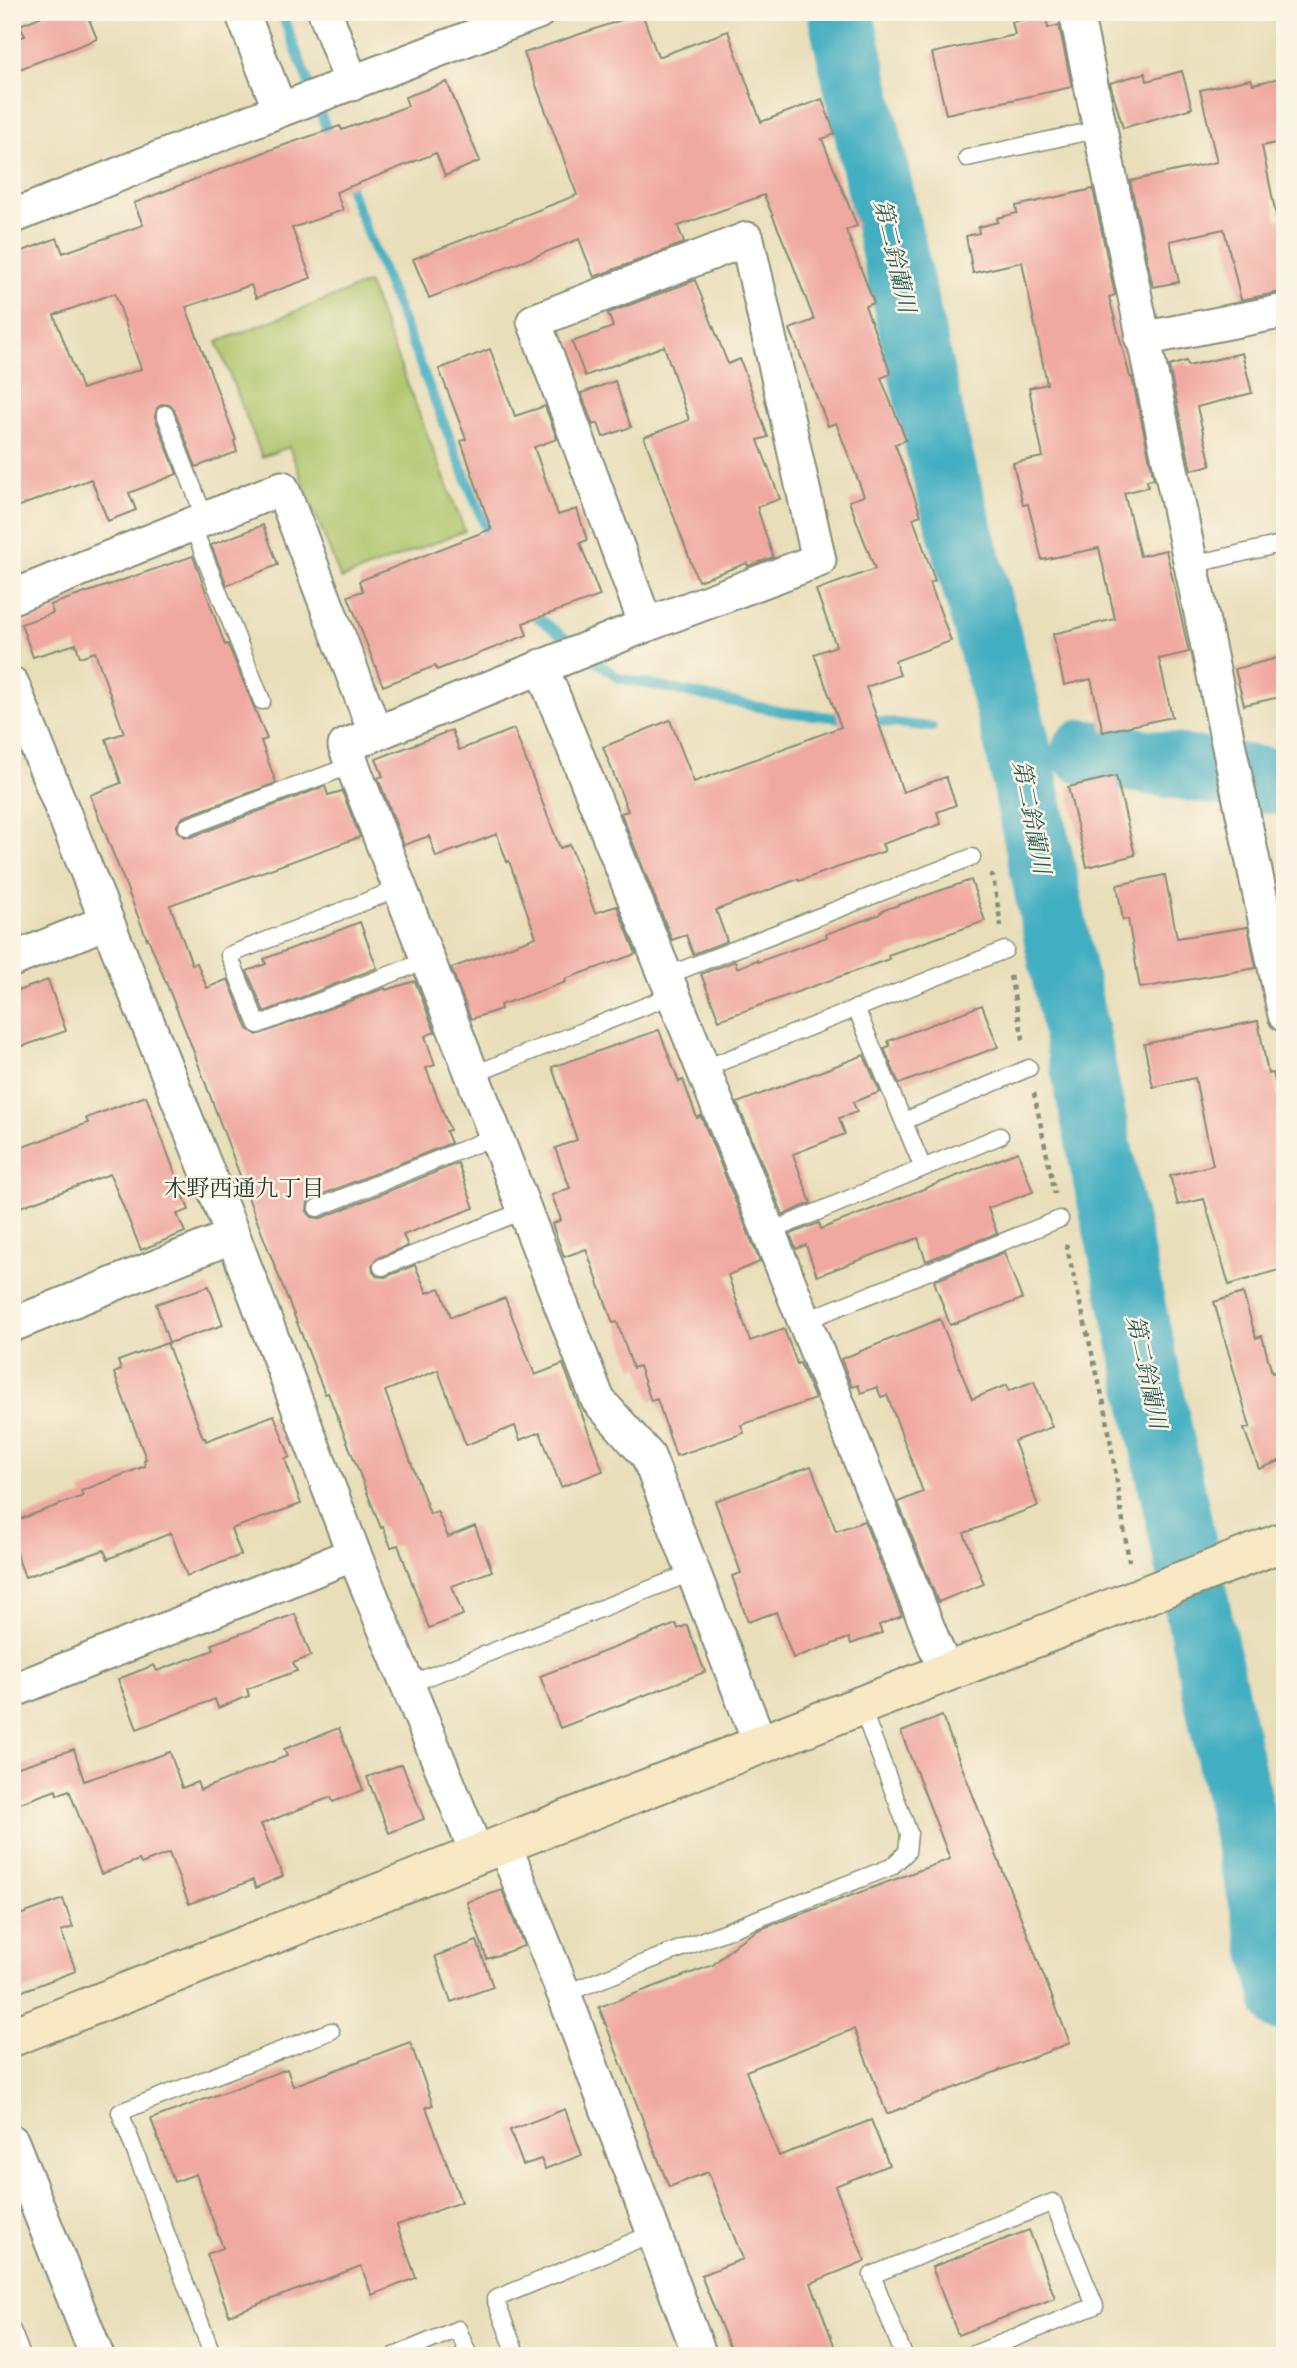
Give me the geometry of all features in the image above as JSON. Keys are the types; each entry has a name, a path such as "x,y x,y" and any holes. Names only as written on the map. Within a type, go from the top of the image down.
{"street":[{"path":"242,12 280,110"},
{"path":"325,12 352,84"},
{"path":"12,217 280,110 538,12"},
{"path":"1076,12 1285,1016"},
{"path":"646,625 534,321 747,239 818,560 541,666 345,746 598,1400 648,1456 761,1746"},
{"path":"1142,339 1285,311"},
{"path":"12,597 282,488 375,733"},
{"path":"541,666 946,1673"},
{"path":"12,684 233,1236 354,1554 408,1685 564,1994 700,2356"},
{"path":"12,960 106,922"},
{"path":"12,1325 233,1236"},
{"path":"12,2037 1285,1541"},
{"path":"12,1691 354,1554"},
{"path":"12,2142 19,2177 97,2356"}],"lane":[{"path":"967,158 1100,129"},
{"path":"165,414 199,522 262,701"},
{"path":"1191,565 1285,543"},
{"path":"187,827 352,765"},
{"path":"472,1074 669,985 972,858"},
{"path":"400,888 229,954 258,1024 428,960"},
{"path":"703,1069 1005,950"},
{"path":"856,1009 923,1168"},
{"path":"904,1121 1029,1068"},
{"path":"317,1208 496,1136"},
{"path":"769,1232 1000,1136"},
{"path":"382,1267 525,1210"},
{"path":"804,1321 1060,1219"},
{"path":"408,1685 693,1572"},
{"path":"564,1994 891,1867 907,1852 909,1833 861,1706"},
{"path":"214,2356 120,2112 331,2031"},
{"path":"904,2356 872,2275 1053,2202 1095,2306 970,2356"},
{"path":"517,2356 495,2299 654,2233"},
{"path":"394,2356 458,2329 469,2356"},
{"path":"12,2330 22,2356"}],"green space":[{"path":"368,283 465,531 341,579 289,447 262,457 217,342"}],"building":[{"path":"52,12 86,12 97,39 12,72 12,40 25,36 20,25"},
{"path":"642,13 658,57 728,31 761,122 822,99 835,134 822,139 857,226 846,230 874,303 865,306 891,374 881,378 906,440 895,444 921,515 913,518 935,581 930,583 951,641 895,661 900,675 866,687 903,792 946,777 956,805 937,812 941,824 882,844 885,851 799,881 798,879 716,910 727,941 693,954 686,935 672,940 621,813 628,811 603,747 670,720 694,782 841,727 814,654 836,646 816,590 875,569 849,501 864,496 836,423 828,426 790,329 814,320 790,257 764,195 678,226 684,243 594,277 579,239 429,298 413,259 577,195 524,53"},
{"path":"1045,14 1048,28 1059,25 1072,87 946,114 932,53 1015,35 1012,22"},
{"path":"1182,71 1192,108 1123,128 1110,83 1145,73 1147,81"},
{"path":"1285,77 1285,141 1262,146 1277,220 1285,218 1285,291 1241,300 1224,229 1170,241 1179,282 1153,287 1130,181 1217,162 1200,90 1251,79 1253,84"},
{"path":"447,82 480,161 445,176 436,153 336,192 343,210 292,228 311,278 256,298 251,285 186,307 236,440 237,452 196,467 174,410 171,405 162,404 157,408 155,417 177,474 129,493 136,510 108,521 91,479 12,509 12,255 57,238 63,253 143,225 134,203 270,150 340,126 342,130 408,106 405,97","holes":["115,293 141,369 82,389 54,315"]},
{"path":"1093,189 1115,295 1109,297 1132,377 1154,479 1147,480 1148,487 1124,493 1140,556 1166,550 1189,652 1159,659 1172,717 1103,732 1091,679 1064,685 1053,634 1115,619 1099,548 1042,560 1028,504 1023,505 1013,463 1043,457 1029,388 1047,384 1022,262 973,273 966,236 979,233 978,227 998,222 997,218 1017,213 1016,206"},
{"path":"695,280 728,364 740,359 768,437 758,440 780,499 757,507 773,557 748,566 747,563 698,581 644,437 689,420 664,346 585,376 572,342 613,327 608,313"},
{"path":"490,349 515,416 545,406 557,439 534,447 558,515 577,509 587,540 580,543 600,596 523,623 527,635 437,670 435,666 383,686 348,596 363,591 359,581 491,529 461,441 466,439 439,369"},
{"path":"1242,353 1252,393 1197,407 1211,465 1191,470 1169,366 1186,361 1188,366"},
{"path":"615,381 631,427 603,437 598,423 593,425 581,393"},
{"path":"263,525 278,565 227,585 211,545"},
{"path":"193,556 225,645 228,644 267,739 261,741 276,783 183,817 177,825 177,831 185,837 191,837 325,786 328,795 342,791 360,837 170,905 192,964 197,963 207,988 228,979 248,1029 257,1035 385,988 386,990 415,981 435,1032 425,1036 435,1065 426,1068 450,1130 446,1131 451,1143 313,1198 308,1202 307,1211 311,1217 321,1218 458,1163 474,1208 403,1235 408,1246 378,1258 372,1265 373,1271 376,1276 385,1277 415,1265 427,1293 440,1288 451,1317 505,1298 535,1375 563,1364 603,1471 561,1487 540,1432 520,1440 515,1426 466,1445 438,1370 385,1391 430,1514 437,1511 448,1537 475,1526 492,1571 452,1586 463,1615 429,1628 398,1545 391,1547 383,1527 381,1528 328,1393 325,1394 190,1042 90,795 121,783 106,739 124,733 95,652 80,657 76,644 33,657 21,624 53,613 50,605"},
{"path":"1285,656 1285,696 1244,705 1235,669"},
{"path":"514,729 560,848 570,845 595,913 617,906 636,954 565,979 566,982 500,1005 501,1009 471,1019 451,968 536,937 509,861 507,862 497,834 436,857 429,836 404,845 378,778 383,776 376,759 452,730 459,750"},
{"path":"1116,776 1135,855 1087,867 1068,787"},
{"path":"1165,875 1177,938 1248,927 1256,968 1140,988 1128,919 1123,920 1117,885"},
{"path":"971,880 985,921 888,955 889,959 719,1020 701,974 735,961 737,968 757,960 758,962 827,937 826,934 878,915 884,910"},
{"path":"360,922 377,968 264,1012 247,971 266,964 264,959"},
{"path":"48,980 66,1031 12,1050 12,993"},
{"path":"982,1005 998,1047 899,1084 884,1048 890,1046 888,1041"},
{"path":"1258,1021 1268,1074 1273,1073 1285,1128 1285,1268 1229,1285 1204,1199 1178,1205 1170,1176 1213,1165 1195,1078 1153,1087 1144,1044"},
{"path":"659,1030 679,1082 683,1080 697,1118 701,1116 760,1262 728,1275 750,1341 784,1329 797,1364 800,1363 815,1399 741,1425 744,1433 676,1456 657,1399 651,1401 639,1366 633,1368 586,1249 564,1257 552,1224 561,1220 552,1195 570,1188 555,1148 577,1140 552,1067"},
{"path":"864,1055 880,1092 853,1102 857,1112 839,1118 845,1134 793,1154 811,1203 783,1215 737,1103"},
{"path":"146,1096 189,1210 177,1214 185,1232 141,1250 110,1174 12,1210 12,1151 88,1123 86,1118"},
{"path":"1018,1152 1033,1192 988,1208 997,1233 926,1261 918,1238 817,1276 806,1245 796,1249 790,1234 819,1223 821,1229"},
{"path":"1004,1252 1022,1299 950,1325 934,1281"},
{"path":"209,1286 223,1325 169,1343 156,1304"},
{"path":"1243,1293 1256,1338 1262,1336 1272,1373 1280,1371 1285,1387 1285,1459 1259,1469 1244,1429 1250,1427 1214,1302"},
{"path":"940,1319 972,1399 1007,1385 1009,1391 1034,1381 1052,1427 1014,1441 1038,1506 964,1533 984,1584 938,1602 898,1502 923,1492 887,1395 881,1397 877,1387 861,1393 858,1385 852,1387 841,1359"},
{"path":"167,1343 206,1441 274,1415 290,1457 285,1459 301,1504 231,1529 241,1555 187,1576 171,1533 108,1559 104,1550 25,1577 12,1542 12,1522 83,1496 81,1491 145,1466 146,1459 114,1373 121,1370 118,1361"},
{"path":"811,1466 836,1531 864,1521 902,1616 879,1625 882,1633 851,1644 849,1638 793,1658 776,1612 748,1622 732,1576 741,1573 715,1501"},
{"path":"295,1614 311,1656 293,1663 297,1671 247,1689 249,1696 218,1708 215,1699 137,1729 118,1679 154,1665 157,1671 214,1650 212,1644"},
{"path":"676,1624 678,1629 687,1625 705,1672 560,1728 540,1676"},
{"path":"942,1716 1070,2043 887,2114 854,2029 746,2071 779,2156 871,2120 889,2165 835,2186 865,2261 811,2283 838,2356 733,2356 701,2275 743,2259 708,2172 669,2187 599,2007 713,1965 737,1943 758,1930 950,1859 901,1732"},
{"path":"339,1728 363,1790 333,1802 331,1797 261,1824 283,1876 256,1888 253,1880 189,1904 169,1853 141,1864 139,1860 101,1874 69,1790 57,1795 56,1790 12,1806 12,1769 74,1749 84,1781 170,1752 182,1788 197,1782 200,1790 287,1756 284,1749"},
{"path":"402,1764 424,1819 389,1833 367,1777"},
{"path":"502,1890 524,1946 487,1959 467,1902"},
{"path":"63,1899 73,1927 61,1931 76,1971 12,1995 12,1918"},
{"path":"477,1941 493,1987 451,2002 435,1956"},
{"path":"410,2042 433,2105 426,2107 461,2202 397,2225 416,2278 372,2295 361,2266 229,2315 207,2254 223,2248 196,2174 174,2182 151,2119 287,2069 293,2086"},
{"path":"565,2109 582,2155 545,2169 541,2159 523,2165 510,2130"},
{"path":"1029,2230 1055,2298 958,2335 932,2267"}],"waterway":[{"path":"281,12 332,143"},
{"name":"第二鈴蘭川","path":"840,12 940,455 1017,743 1110,1200 1242,1816 1285,2000"},
{"path":"344,175 492,543"},
{"path":"529,611 619,678 783,712 851,719"},
{"path":"995,720 1009,714"},
{"path":"867,720 932,727"},
{"name":"第二鈴蘭川","path":"1084,752 1285,783"}],"district":[{"name":"木野西通九丁目","path":"244,1188"}]}
